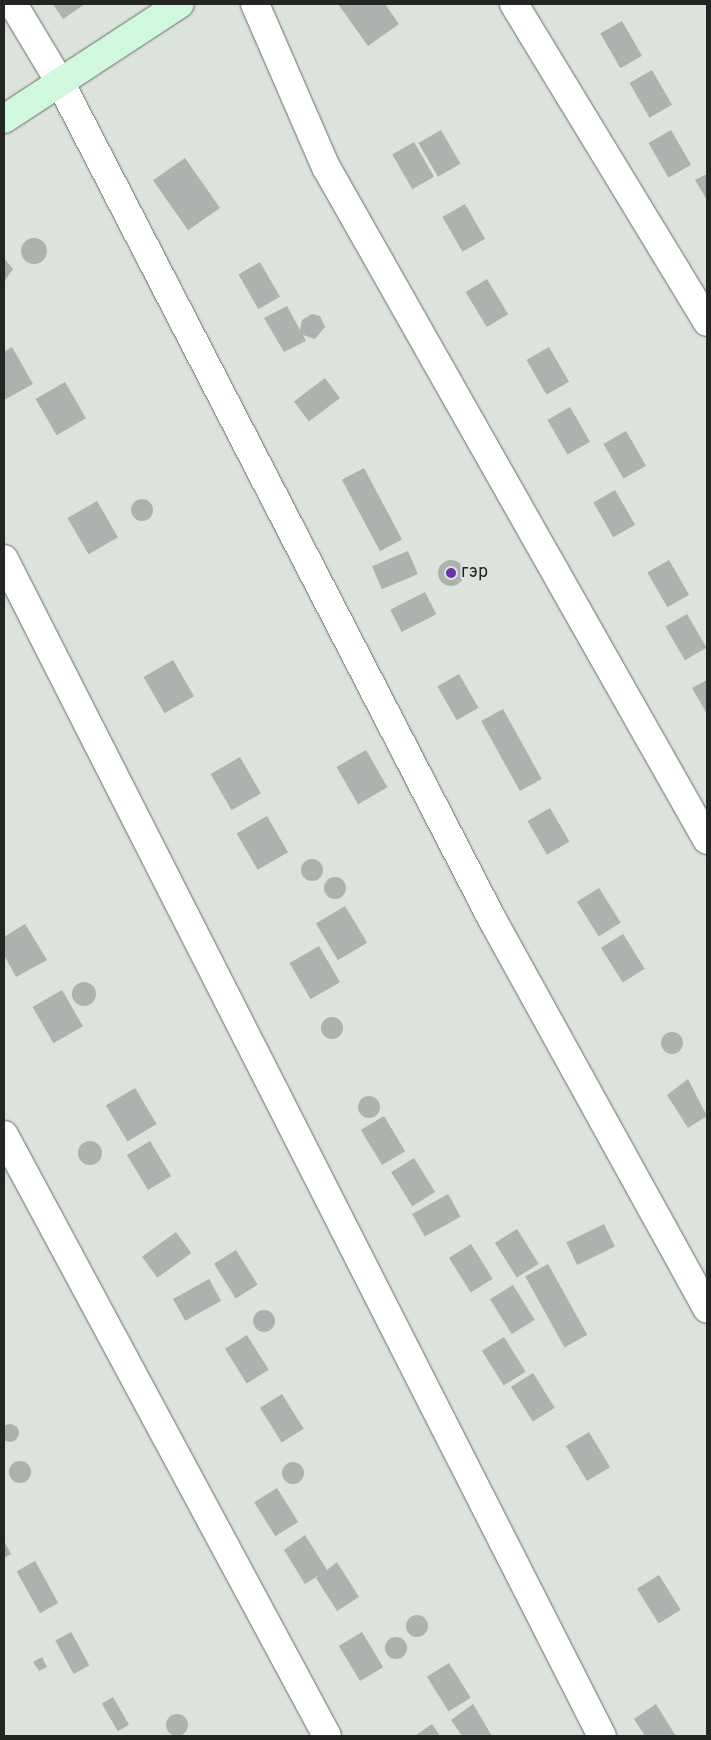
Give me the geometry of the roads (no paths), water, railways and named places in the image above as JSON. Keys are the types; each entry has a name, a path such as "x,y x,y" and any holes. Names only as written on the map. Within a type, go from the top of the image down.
{"main road":[{"path":"4,119 61,84 180,4"}],"street":[{"path":"13,4 61,84 492,920 707,1309"},
{"path":"254,4 326,167 707,840"},
{"path":"514,4 707,322"},
{"path":"4,559 602,1736"},
{"path":"4,1135 327,1736"}],"place":[{"name":"гэр","path":"451,573"}]}
